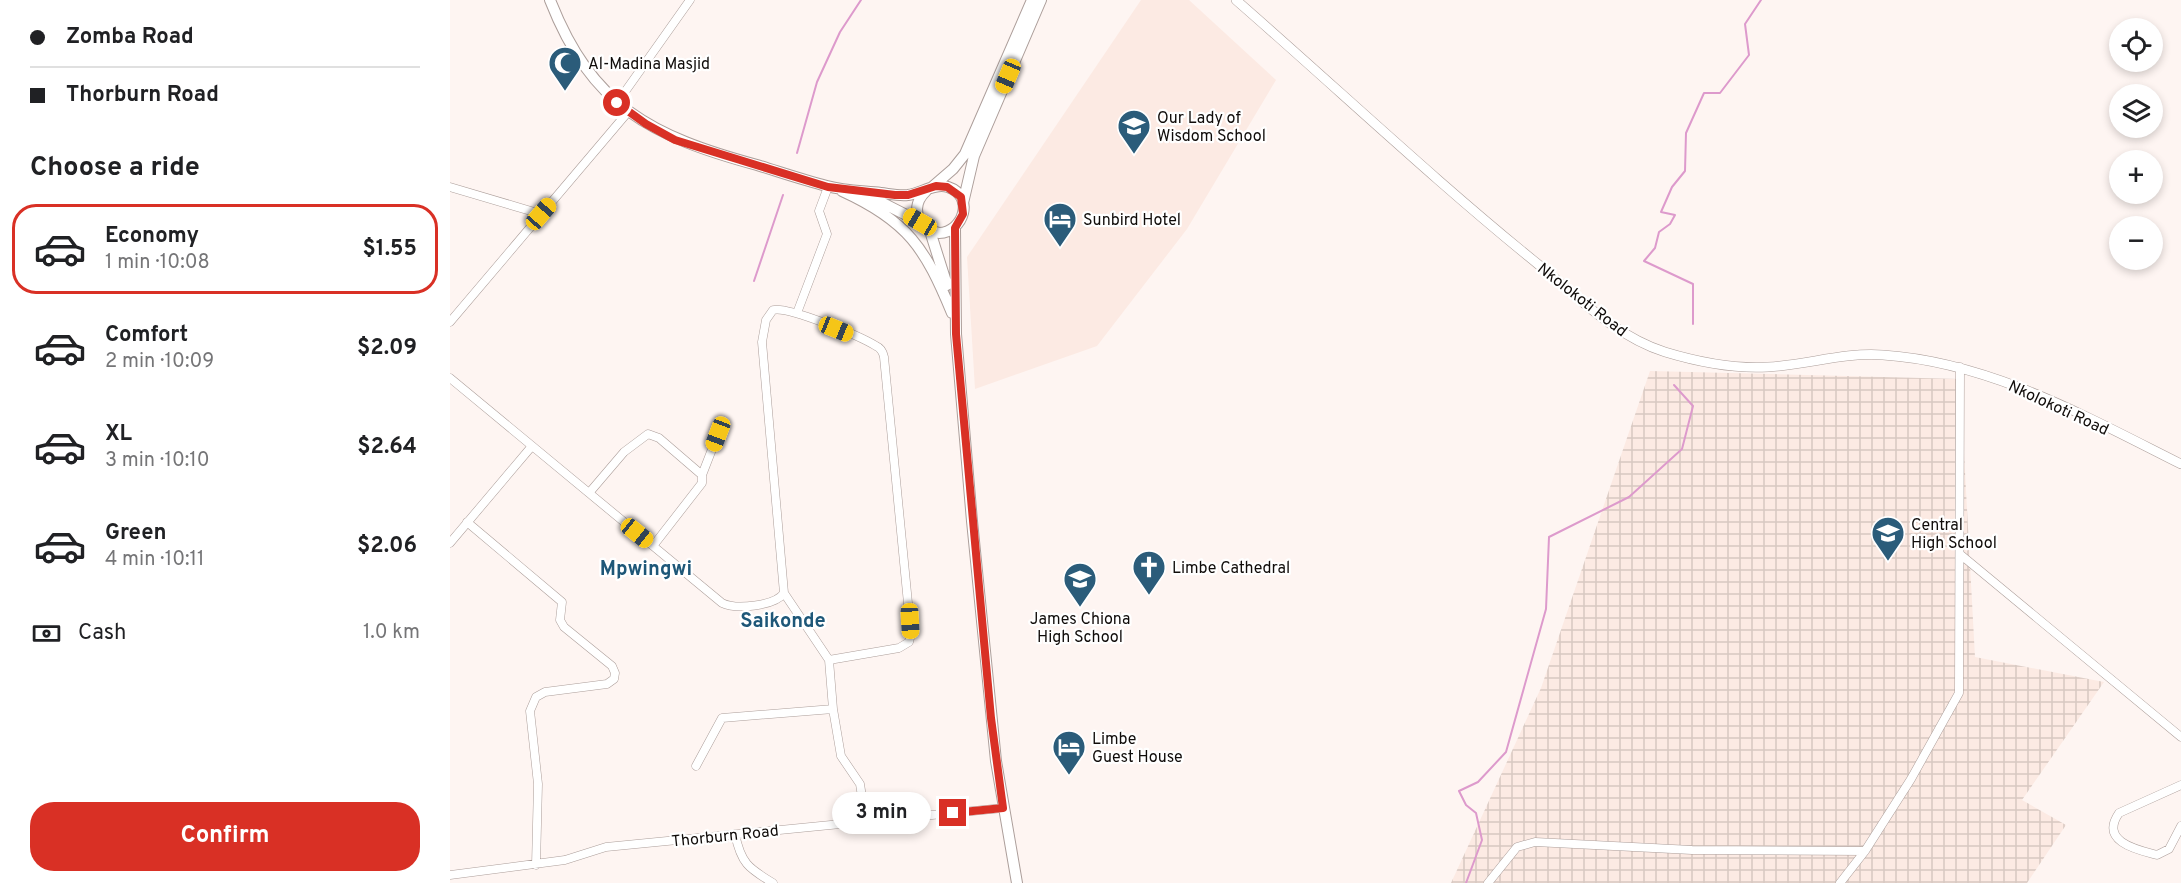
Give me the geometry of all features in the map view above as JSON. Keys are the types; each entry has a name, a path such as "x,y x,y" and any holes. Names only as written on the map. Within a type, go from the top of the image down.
{"highway":[{"path":"550,0 575,54 617,103 628,112 661,133 691,146 831,187 871,204 900,224 919,246 939,280 955,316"},
{"path":"920,222 917,205 928,189 953,170 964,154 1032,0"},
{"path":"930,231 944,233 955,228 962,220 963,203 974,156 1041,0"},
{"path":"831,187 895,195 947,187 957,193 963,203"},
{"path":"853,189 888,204 920,222 930,231 955,316"},
{"path":"955,228 955,316 991,718 1003,808 1017,883"}],"main road":[{"name":"Nkolokoti Road","path":"1236,0 1508,240 1591,310 1644,343 1689,359 1728,366 1769,367 1828,357 1868,354 1960,367 2032,392 2181,464"}],"street":[{"path":"617,103 690,0"},
{"path":"450,322 453,313 628,112"},
{"path":"450,187 541,214"},
{"path":"797,313 827,234 819,211 831,187"},
{"path":"829,660 905,646 911,634 883,353 876,345 797,313 784,309 773,310 766,320 762,342 784,593 829,660 833,709 841,756 860,784 866,822"},
{"path":"1840,883 1911,779 1957,700 1961,679 1960,367"},
{"path":"450,378 729,606 775,601 784,593"},
{"path":"589,493 624,452 648,434 659,438 702,475"},
{"path":"653,546 683,511 702,483 702,475 718,434"},
{"path":"450,543 532,446"},
{"path":"467,522 562,602 560,620 564,627 612,666 615,673 614,679 607,684 545,692 532,702 530,711 538,784 536,865"},
{"path":"1961,555 2181,737"},
{"path":"696,766 722,718 833,709"},
{"path":"2181,785 2119,813 2115,828 2116,836 2126,846 2157,855 2169,849 2181,826"},
{"name":"Thorburn Road","path":"450,875 571,859 606,847 1003,808"},
{"path":"735,834 742,859 752,870 773,883"},
{"path":"1488,883 1517,847 1535,842 1692,850 1864,851"}],"shaded area":[{"name":"Our Lady of Wisdom School","path":"1141,0 1189,0 1276,80 1187,229 1097,346 975,389 967,257"},
{"path":"1650,371 1960,379 1975,657 2104,682 2022,800 2066,825 2027,883 1451,883 1541,688"}],"waterway":[{"path":"797,153 817,82 840,32 861,0"},
{"path":"1693,324 1693,284 1644,261 1655,248 1659,232 1670,224 1675,215 1661,212 1672,187 1685,171 1686,133 1704,93 1720,93 1749,55 1745,24 1761,0"},
{"path":"754,281 783,195"},
{"path":"1466,883 1482,840 1476,813 1466,805 1459,791 1478,782 1506,752 1546,609 1549,537 1629,497 1682,449 1693,406 1674,385"}],"place":[{"name":"Al-Madina Masjid","path":"565,92"},
{"name":"Our Lady of Wisdom School","path":"1134,155"},
{"name":"Sunbird Hotel","path":"1060,248"},
{"name":"Central High School","path":"1888,562"},
{"name":"Limbe Cathedral","path":"1149,596"},
{"name":"James Chiona High School","path":"1080,608"},
{"name":"Limbe Guest House","path":"1069,776"}],"district":[{"name":"Mpwingwi","path":"646,568"},
{"name":"Saikonde","path":"783,620"}],"route":[{"path":"617,103 646,124 675,140 828,187 908,195 942,186 953,189 961,197 964,208 962,220 955,228 956,334 991,718 1003,808 953,813"}]}
